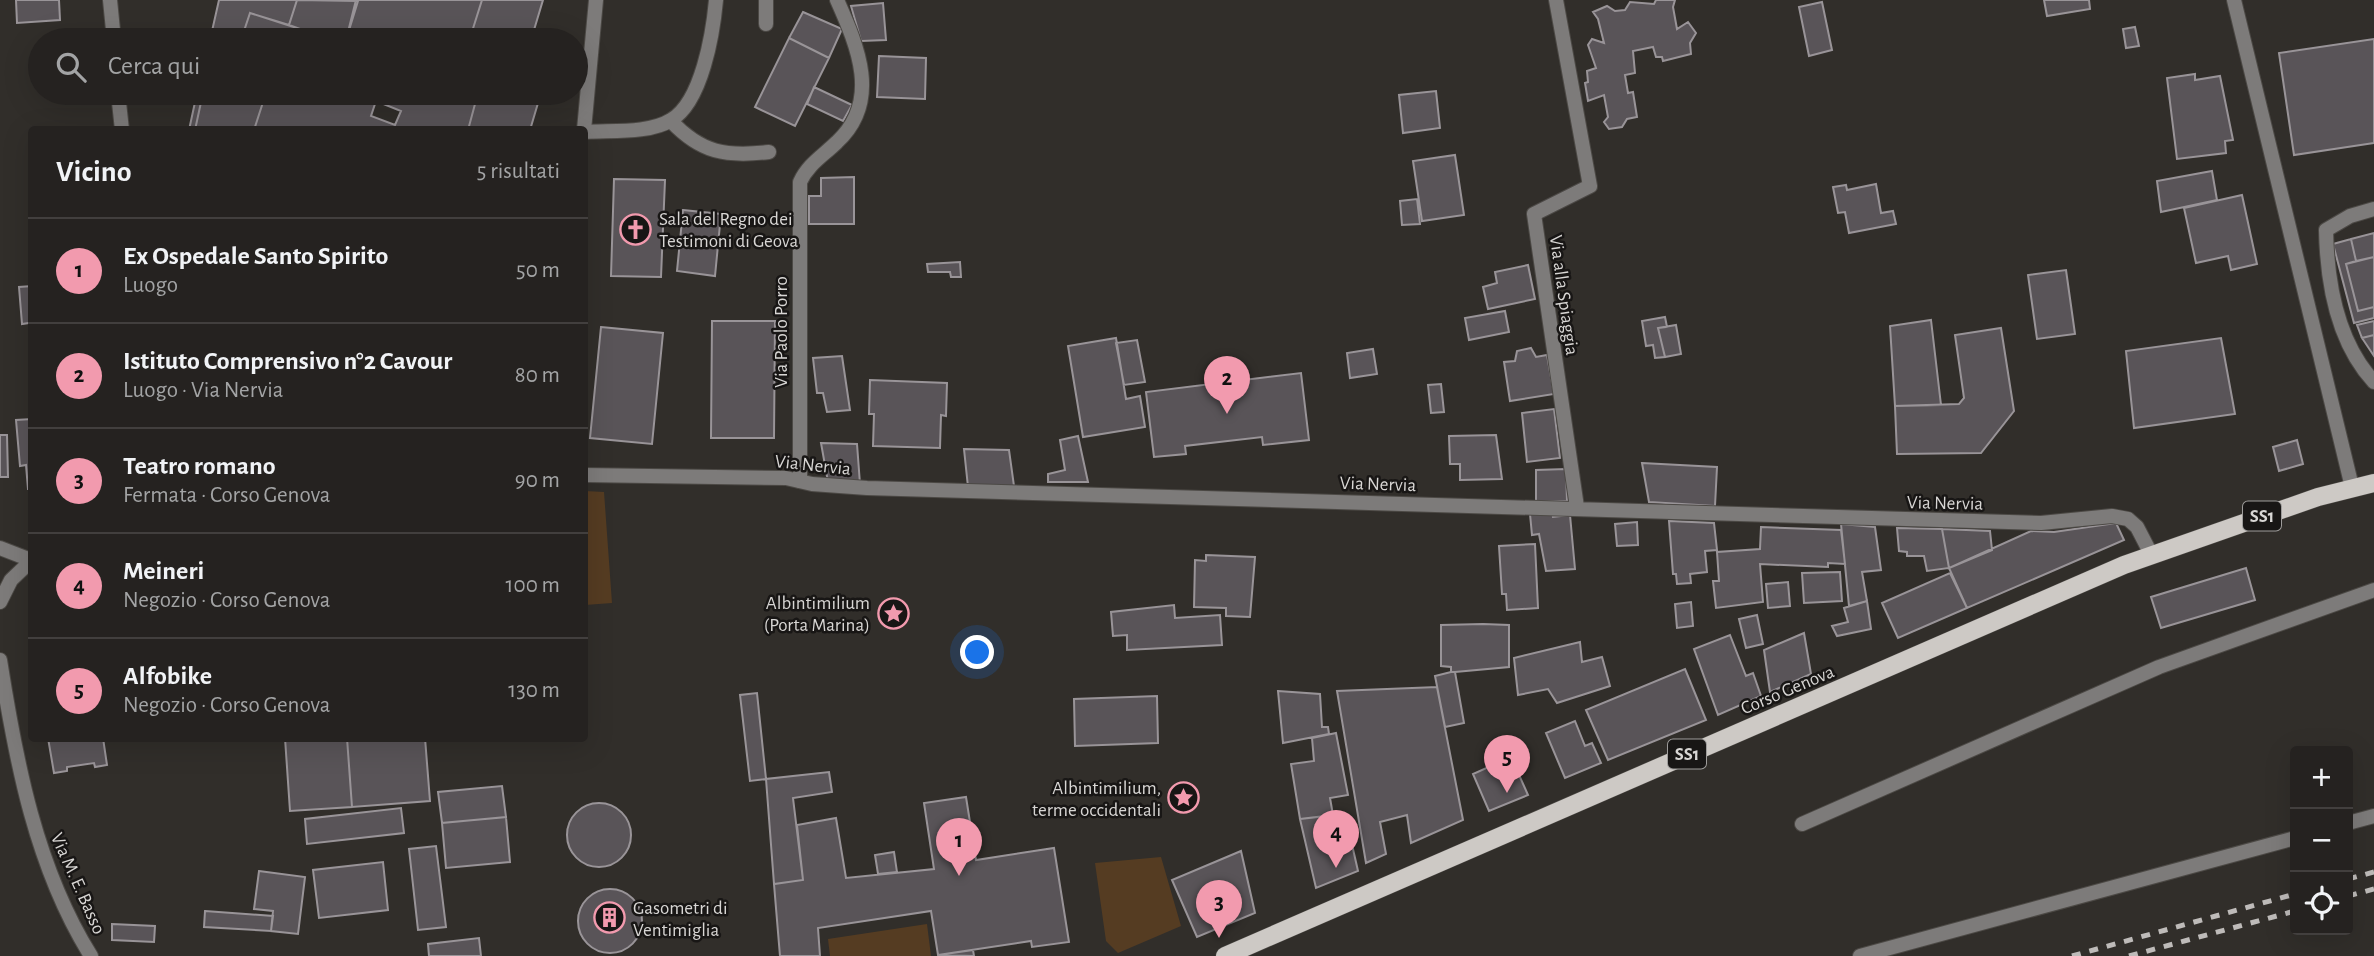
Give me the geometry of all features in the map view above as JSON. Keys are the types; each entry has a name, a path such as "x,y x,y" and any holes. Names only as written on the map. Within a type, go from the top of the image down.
{"main road":[{"name":"Corso Genova","path":"1224,956 2151,554 2374,483"}],"street":[{"path":"110,0 113,28"},
{"path":"588,87 596,0"},
{"path":"588,131 644,127 671,121 686,107 696,89 714,24 716,0"},
{"path":"765,24 766,0"},
{"name":"Via Paolo Porro","path":"800,481 800,182 806,170 840,141 856,120 864,90 860,57 837,0"},
{"name":"Via alla Spiaggia","path":"1556,0 1590,186 1534,214 1577,507"},
{"path":"2234,0 2352,488"},
{"path":"119,105 122,126"},
{"path":"584,126 586,105"},
{"path":"671,121 688,139 709,150 743,155 769,152"},
{"path":"2374,209 2350,216 2326,230 2326,256 2336,315 2374,382"},
{"name":"Via Nervia","path":"588,475 786,478 893,489 1577,507 1875,519 2041,523 2112,516 2128,519 2137,527 2151,554"},
{"path":"0,548 28,559"},
{"path":"0,602 11,580 28,563"},
{"path":"1802,824 2159,667 2374,590"},
{"name":"Via M. E. Basso","path":"0,660 38,843 65,909 91,956"},
{"path":"2353,822 2374,816"},
{"path":"1860,956 2290,839"}],"shaded area":[{"path":"588,491 604,492 612,603 588,605"},
{"path":"1161,857 1181,926 1118,953 1106,941 1095,863"},
{"path":"927,924 931,956 830,956 828,939"}],"building":[{"path":"16,0 59,0 60,20 17,23"},
{"path":"219,0 297,0 289,25 250,13 245,28 213,28"},
{"path":"297,0 358,1 350,28 298,28 289,25"},
{"path":"356,0 482,0 473,28 349,28"},
{"path":"482,0 543,0 535,28 473,28"},
{"path":"1656,0 1675,0 1673,7 1677,29 1688,22 1696,33 1690,43 1691,54 1663,61 1662,57 1656,57 1653,47 1633,51 1635,73 1625,75 1628,93 1633,92 1637,117 1627,119 1622,127 1609,129 1604,122 1608,117 1604,95 1588,101 1585,83 1588,82 1587,71 1596,68 1588,45 1592,39 1604,43 1598,19 1593,12 1607,6 1615,11 1625,10 1630,2 1654,4"},
{"path":"2044,0 2089,0 2090,9 2047,16"},
{"path":"1822,2 1832,50 1809,56 1799,7"},
{"path":"883,3 886,40 861,41 851,6"},
{"path":"803,12 842,29 829,58 789,38"},
{"path":"250,13 297,28 245,28"},
{"path":"2135,27 2139,46 2126,48 2123,29"},
{"path":"789,38 829,58 795,126 755,107"},
{"path":"2374,39 2374,143 2294,155 2279,53"},
{"path":"879,56 926,58 925,99 877,97"},
{"path":"2195,74 2195,80 2220,76 2233,140 2225,141 2226,153 2177,159 2167,78"},
{"path":"814,87 852,105 843,121 807,104"},
{"path":"1436,91 1440,128 1403,133 1399,95"},
{"path":"194,105 200,105 196,126 190,126"},
{"path":"200,105 262,105 255,126 196,126"},
{"path":"262,105 375,105 371,116 395,125 401,111 386,105 475,105 469,126 255,126"},
{"path":"475,105 537,105 531,126 469,126"},
{"path":"1455,155 1464,215 1422,221 1413,161"},
{"path":"2212,171 2217,200 2161,212 2157,181"},
{"path":"854,177 854,224 809,224 809,196 821,196 821,178"},
{"path":"614,179 665,180 661,277 611,276"},
{"path":"1876,184 1881,213 1893,211 1896,224 1849,233 1845,212 1838,213 1833,187 1846,185 1847,190"},
{"path":"2242,195 2257,264 2231,270 2228,256 2196,263 2184,208"},
{"path":"1417,199 1420,224 1402,225 1400,201"},
{"path":"683,210 721,214 715,276 677,271"},
{"path":"2374,233 2374,257 2356,261 2351,239"},
{"path":"2351,239 2356,261 2346,264 2358,311 2374,307 2374,318 2354,323 2333,244"},
{"path":"2374,257 2374,307 2358,311 2346,264"},
{"path":"960,262 961,277 951,277 950,272 928,272 927,264"},
{"path":"1528,265 1535,299 1488,309 1483,287 1497,283 1495,272"},
{"path":"2066,270 2075,334 2037,339 2028,275"},
{"path":"28,286 28,323 22,324 19,287"},
{"path":"1505,311 1509,332 1469,340 1465,318"},
{"path":"1665,317 1667,327 1658,328 1665,357 1655,358 1653,345 1646,346 1642,321"},
{"path":"1931,320 1941,405 1895,406 1890,326"},
{"path":"712,321 775,321 774,438 711,438"},
{"path":"2374,321 2374,335 2362,338 2357,325"},
{"path":"1676,325 1681,354 1665,357 1658,328"},
{"path":"601,327 663,333 652,444 590,438"},
{"path":"2001,328 2014,411 1981,453 1897,454 1895,406 1959,404 1964,398 1955,335"},
{"path":"2374,335 2374,356 2362,338"},
{"path":"1116,338 1126,399 1140,396 1145,427 1083,437 1068,346"},
{"path":"2221,338 2235,414 2134,428 2126,351"},
{"path":"1137,340 1145,382 1124,385 1116,343"},
{"path":"1531,348 1536,357 1547,355 1554,394 1510,401 1504,362 1515,361 1517,351"},
{"path":"1373,349 1377,374 1350,378 1347,353"},
{"path":"842,356 850,410 827,412 823,393 817,393 813,358"},
{"path":"1301,373 1309,440 1263,445 1262,437 1185,446 1186,454 1154,457 1146,392"},
{"path":"870,380 947,383 946,416 941,415 940,448 873,446 874,414 869,414"},
{"path":"1441,384 1444,412 1431,413 1428,385"},
{"path":"1554,409 1560,458 1527,462 1522,413"},
{"path":"28,419 28,489 26,465 20,466 16,420"},
{"path":"0,435 7,435 8,477 0,477"},
{"path":"1496,435 1502,479 1460,480 1460,464 1450,464 1449,436"},
{"path":"1078,436 1088,482 1048,482 1048,474 1065,470 1060,440"},
{"path":"2297,440 2303,464 2279,471 2273,447"},
{"path":"821,443 857,444 860,484 828,482"},
{"path":"964,449 1009,450 1014,486 968,487"},
{"path":"1642,463 1717,467 1715,506 1649,502"},
{"path":"1566,469 1567,501 1536,502 1536,470"},
{"path":"1552,512 1553,517 1570,515 1575,569 1546,571 1539,534 1532,535 1530,514"},
{"path":"1669,521 1714,523 1717,550 1705,551 1707,572 1690,574 1691,583 1677,584 1676,574 1673,574"},
{"path":"1637,522 1638,545 1617,546 1615,524"},
{"path":"2116,523 2124,540 1967,608 1949,568 2031,531 2054,532"},
{"path":"1841,524 1875,527 1881,570 1862,572 1867,601 1849,606"},
{"path":"1761,527 1841,530 1845,564 1828,563 1828,567 1760,564 1763,602 1716,608 1713,581 1719,581 1717,552 1760,549"},
{"path":"1897,528 1942,529 1949,568 1927,571 1924,556 1907,556 1907,552 1899,551"},
{"path":"1942,529 1990,531 1992,550 1949,568"},
{"path":"1535,544 1538,608 1507,610 1506,594 1502,594 1499,546"},
{"path":"1206,555 1255,557 1250,617 1226,616 1226,608 1194,607 1195,560 1206,561"},
{"path":"2246,568 2255,600 2161,628 2151,597"},
{"path":"1840,572 1842,601 1804,603 1802,573"},
{"path":"1950,573 1967,608 1898,638 1882,603"},
{"path":"1788,582 1790,606 1768,608 1766,584"},
{"path":"1867,601 1871,629 1837,636 1832,626 1848,622 1844,608"},
{"path":"1691,602 1693,626 1677,628 1675,604"},
{"path":"1174,605 1175,618 1220,615 1222,645 1127,650 1127,635 1113,636 1111,612"},
{"path":"1757,615 1763,644 1746,648 1739,619"},
{"path":"1441,625 1509,625 1509,667 1451,672 1451,667 1441,666"},
{"path":"1804,633 1811,674 1770,692 1764,650"},
{"path":"1730,635 1746,676 1753,673 1761,696 1718,715 1694,649"},
{"path":"1580,642 1582,662 1602,657 1610,686 1557,703 1548,689 1518,695 1514,658"},
{"path":"1685,669 1706,720 1608,760 1586,710"},
{"path":"1455,672 1464,723 1445,727 1435,676"},
{"path":"1437,687 1463,820 1411,843 1407,815 1380,822 1386,854 1366,863 1337,691"},
{"path":"1278,691 1320,694 1322,727 1328,727 1329,734 1283,743"},
{"path":"757,693 766,779 750,781 740,695"},
{"path":"1157,696 1158,743 1075,746 1074,699"},
{"path":"1575,721 1585,746 1592,743 1601,763 1565,778 1546,733"},
{"path":"1336,733 1348,795 1330,798 1333,815 1300,819 1291,764 1314,761 1312,738"},
{"path":"49,742 104,742 107,765 95,767 94,763 67,767 67,771 54,773"},
{"path":"285,742 347,742 352,807 290,811"},
{"path":"347,742 425,742 430,801 352,807"},
{"path":"1511,757 1528,795 1489,811 1473,774"},
{"path":"829,772 832,792 793,798 803,880 774,884 766,779"},
{"path":"502,786 506,817 442,823 438,792"},
{"path":"966,797 976,860 1054,848 1069,942 1032,947 1031,941 938,955 931,911 818,928 820,956 780,956 774,884 803,880 797,825 836,818 846,878 934,869 924,803"},
{"name":"Gasometri di Ventimiglia","path":"593,803 605,803 622,812 629,823 629,847 622,858 605,867 593,867 581,862 572,853 567,841 567,829 572,817 581,808"},
{"path":"401,808 404,833 307,844 305,819"},
{"path":"1345,814 1358,871 1316,888 1300,819"},
{"path":"506,817 510,862 446,868 442,823"},
{"path":"436,846 446,927 418,930 409,849"},
{"path":"1241,851 1255,913 1197,937 1172,880"},
{"path":"894,852 897,872 878,874 875,855"},
{"path":"383,862 388,910 319,918 313,870"},
{"path":"259,871 305,877 298,934 271,931 273,911 254,909"},
{"name":"Gasometri di Ventimiglia","path":"604,889 616,889 633,898 640,909 640,933 633,944 616,953 604,953 592,948 583,939 578,927 578,915 583,903 592,894"},
{"path":"205,911 273,916 271,931 204,927"},
{"path":"112,924 155,926 154,942 112,940"},
{"path":"479,938 481,956 429,956 428,944"},
{"path":"973,950 974,956 938,955"}],"railway":[{"path":"2353,878 2374,872"},
{"path":"2353,895 2374,889"},
{"path":"2072,956 2290,895"},
{"path":"2129,956 2290,912"}],"place":[{"name":"Sala del Regno dei Testimoni di Geova","path":"636,229"},
{"name":"Istituto Comprensivo n°2 Cavour","path":"1227,414"},
{"name":"Albintimilium (Porta Marina)","path":"893,613"},
{"name":"Alfobike","path":"1507,793"},
{"name":"Albintimilium, terme occidentali","path":"1184,798"},
{"name":"Meineri","path":"1336,868"},
{"name":"Ex Ospedale Santo Spirito","path":"959,876"},
{"name":"Gasometri di Ventimiglia","path":"610,918"},
{"name":"Teatro romano","path":"1219,938"}]}
